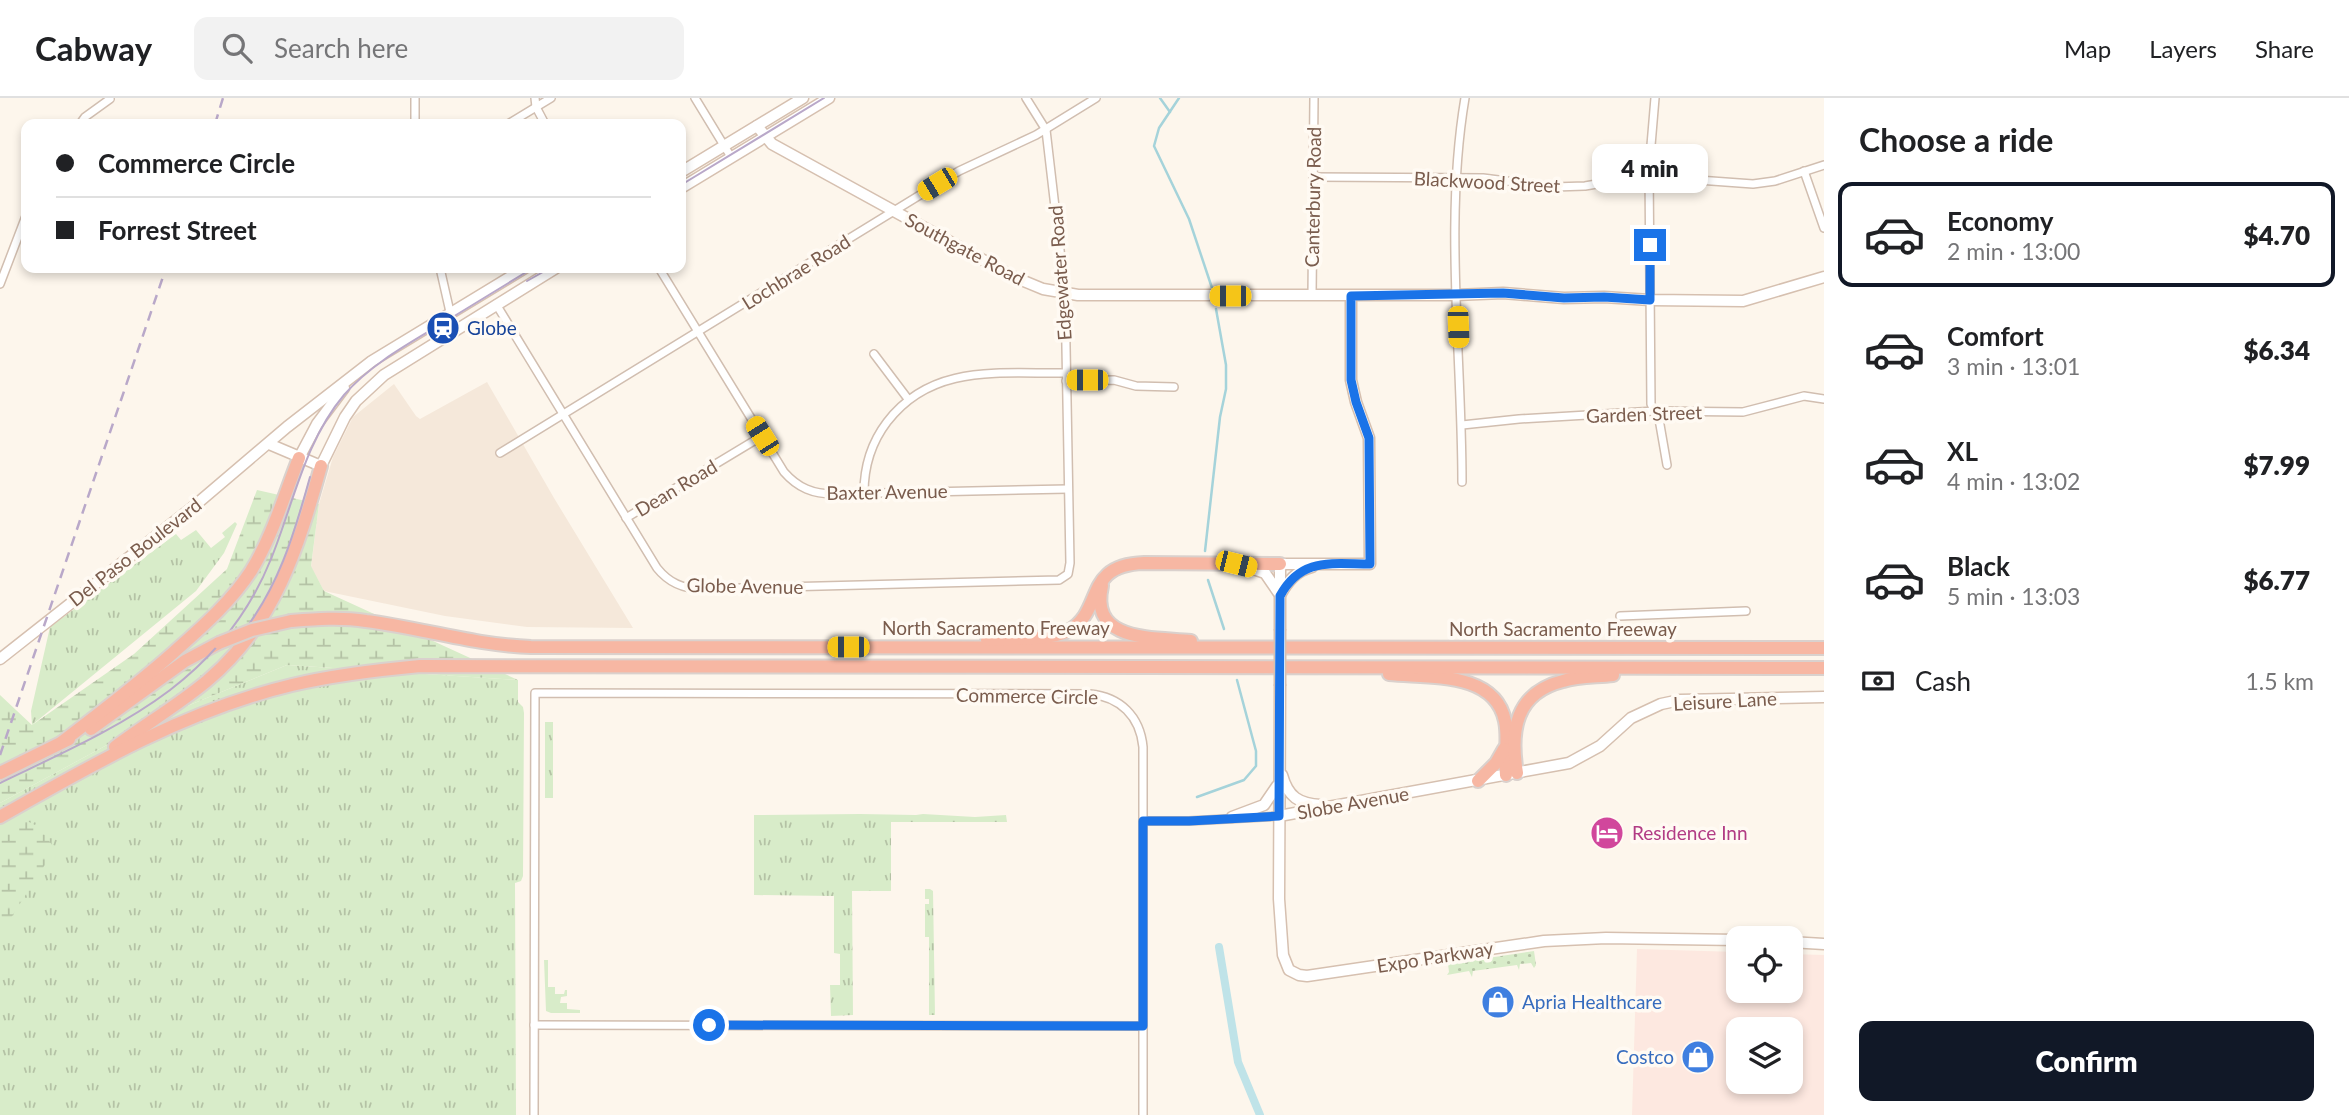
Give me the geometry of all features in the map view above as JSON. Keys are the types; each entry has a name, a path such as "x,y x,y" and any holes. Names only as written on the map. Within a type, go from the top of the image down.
{"highway":[{"path":"62,742 142,680 206,624 236,593 267,539 299,458"},
{"path":"87,768 209,680 255,629 292,562 320,466"},
{"path":"875,647 1059,634 1072,629 1082,619 1104,578 1117,567 1133,564 1280,564"},
{"path":"1104,578 1100,594 1101,607 1106,620 1116,629 1131,634 1254,648"},
{"name":"North Sacramento Freeway","path":"0,773 83,734 185,661 219,643 291,621 329,618 366,621 500,646 1824,648"},
{"name":"North Sacramento Freeway","path":"0,817 87,768 169,727 229,703 304,682 355,672 420,666 1302,666 1824,670"},
{"path":"1302,666 1469,682 1489,693 1499,705 1506,722 1505,745 1512,774"},
{"path":"1512,774 1515,725 1525,706 1548,686 1568,679 1700,668"},
{"path":"1478,781 1496,764 1505,745"}],"street":[{"path":"415,98 415,119"},
{"path":"535,98 542,119"},
{"path":"516,119 551,98"},
{"path":"695,98 731,157"},
{"path":"686,169 803,98"},
{"path":"686,185 829,98"},
{"name":"Edgewater Road","path":"1026,98 1046,130 1065,293 1070,563 1068,574 1064,578"},
{"name":"Lochbrae Road","path":"500,453 975,162 1046,130 1096,98"},
{"name":"Canterbury Road","path":"1312,296 1314,98"},
{"path":"1462,481 1456,295 1457,178 1465,98"},
{"path":"1655,98 1649,177 1651,404 1659,419 1667,465"},
{"path":"84,119 110,99"},
{"name":"Southgate Road","path":"758,126 772,144 1014,277 1044,289 1065,293 1090,296 1524,293 1564,298 1743,301 1824,277"},
{"name":"Blackwood Street","path":"1313,177 1491,179 1554,187 1585,186 1649,177 1753,184 1775,181 1824,165"},
{"path":"1804,172 1824,228"},
{"path":"0,284 21,229"},
{"path":"441,273 450,312"},
{"name":"Del Paso Boulevard","path":"0,659 193,507 321,400 392,347 516,273"},
{"path":"269,444 320,466 345,417 370,387 400,364 548,273"},
{"name":"Baxter Avenue","path":"662,273 784,472 801,487 824,494 1068,489"},
{"path":"1279,816 1280,564 1370,564 1369,438 1351,380 1351,296"},
{"name":"Globe Avenue","path":"496,304 626,519 661,573 672,583 692,589 1053,582 1064,578"},
{"path":"874,354 908,399"},
{"path":"299,458 330,405 356,374"},
{"path":"864,493 867,461 884,426 908,399 929,386 962,376 1066,377 1114,380 1136,386 1174,387"},
{"name":"Garden Street","path":"1462,425 1655,411 1743,412 1759,410 1804,396 1824,398"},
{"name":"Dean Road","path":"626,519 762,436"},
{"path":"1236,564 1265,573 1280,596"},
{"path":"1280,596 1293,576 1308,568 1325,564"},
{"path":"1620,616 1746,611"},
{"name":"Commerce Circle","path":"534,1025 534,693 1100,695 1111,698 1128,710 1140,731 1143,756 1143,1115"},
{"name":"Leisure Lane","path":"1478,781 1558,766 1585,756 1631,718 1661,704 1679,700 1824,697"},
{"path":"1279,762 1284,783 1298,802 1335,806"},
{"name":"Slobe Avenue","path":"1143,821 1279,816 1478,781"},
{"path":"1232,817 1264,805 1272,797 1278,782"},
{"name":"Expo Parkway","path":"1279,816 1279,906 1283,955 1289,970 1299,975 1544,941 1606,938 1726,940"},
{"path":"1803,943 1824,944"},
{"path":"534,1115 534,1025 1143,1026"}],"shaded area":[{"path":"487,382 633,628 527,627 445,616 324,591 311,567 319,504 333,457 353,417 394,384 420,419"},
{"path":"1637,949 1726,952 1726,1003 1803,1003 1803,954 1824,955 1824,1115 1632,1115"}],"green space":[{"path":"257,490 319,504 311,566 324,591 518,680 287,665 153,720 0,803 0,695 32,725 134,654 227,569"},
{"path":"235,522 237,524 224,553 196,591 32,725 31,711 50,627 176,534 181,540 196,530 211,548 225,537 222,533"},
{"path":"287,665 518,680 518,702 524,713 523,876 521,881 515,883 516,1115 0,1115 0,803 153,720"},
{"path":"545,722 553,722 553,798 545,798"},
{"path":"754,815 975,817 1006,815 1007,822 891,822 891,891 852,891 853,1015 831,1016 830,985 840,985 840,954 834,953 834,896 754,895"},
{"path":"25,820 39,827 55,849 0,935 0,834"},
{"path":"925,889 933,891 935,1015 929,1015 929,937 925,937 925,904 929,904 929,899 925,899"},
{"path":"1534,951 1534,968 1531,963 1520,964 1519,970 1517,965 1473,971 1472,977 1469,971 1447,975 1448,964"},
{"path":"544,960 548,960 548,987 555,987 555,994 564,994 567,990 567,996 561,997 560,1003 567,1003 567,1009 580,1010 580,1013 546,1011"}],"waterway":[{"path":"1160,98 1170,112"},
{"path":"1179,98 1159,128 1154,146 1189,219 1213,291"},
{"path":"1205,551 1220,417 1226,389 1226,365 1216,309"},
{"path":"1208,580 1224,629"},
{"path":"1197,797 1244,780 1256,766 1256,751 1237,680"},
{"path":"1219,947 1238,1062 1260,1115"}],"tram line":[{"path":"686,182 824,98"},
{"path":"0,783 122,721 159,698 193,671 223,640 249,603 271,559 319,432 344,395 390,355 525,273"},
{"path":"527,281 541,273"},
{"path":"240,636 275,580 298,520 310,477"}],"railway":[{"path":"217,119 223,98"},
{"path":"0,755 164,273"}],"place":[{"name":"Globe","path":"443,328"},
{"name":"Residence Inn","path":"1607,833"},
{"name":"Apria Healthcare","path":"1498,1002"},
{"name":"Costco","path":"1698,1057"}],"route":[{"path":"709,1025 1143,1026 1143,821 1279,816 1280,596 1290,579 1302,570 1325,564 1370,564 1369,438 1351,380 1351,296 1524,293 1564,298 1617,297 1650,300 1650,245"}]}
